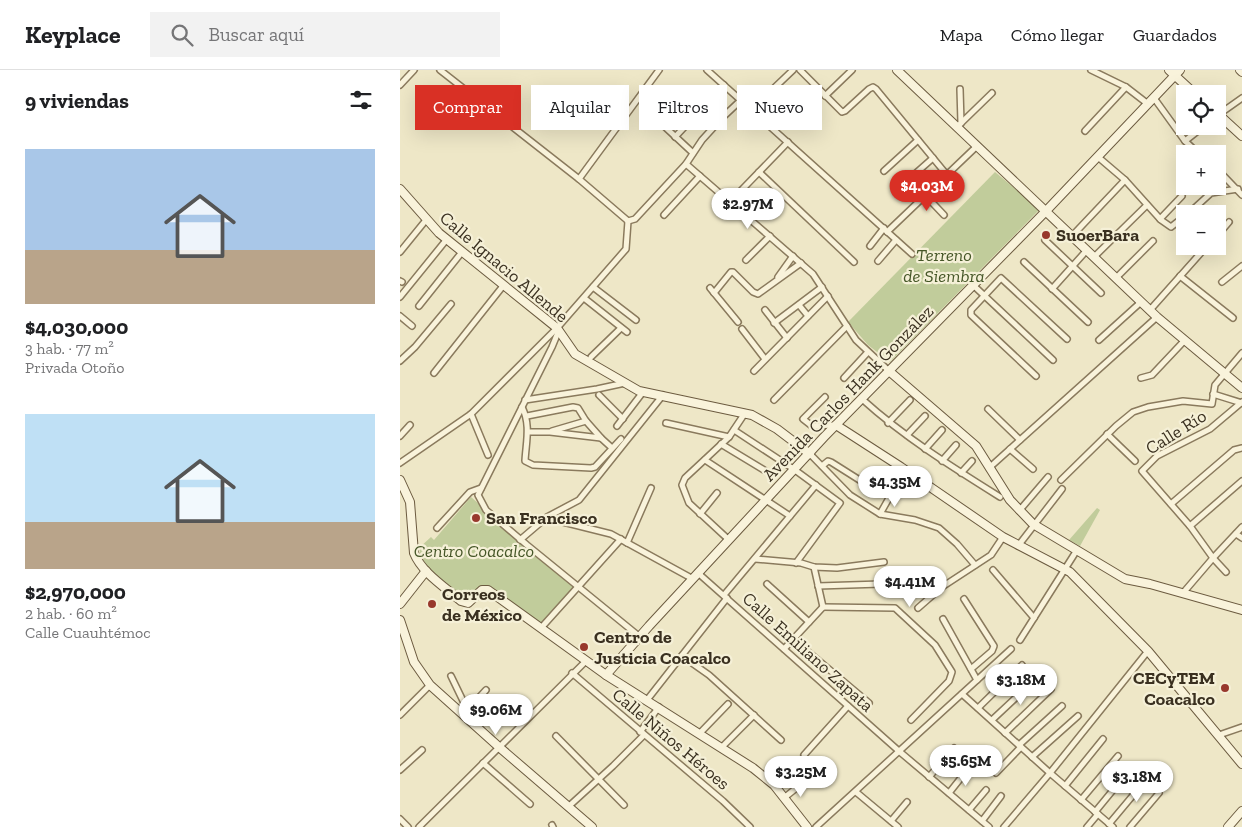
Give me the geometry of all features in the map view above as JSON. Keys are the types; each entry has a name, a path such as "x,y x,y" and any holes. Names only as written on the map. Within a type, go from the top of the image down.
{"street":[{"path":"400,85 414,70"},
{"path":"440,70 628,221"},
{"path":"578,179 660,70"},
{"path":"707,70 724,85"},
{"path":"777,85 793,70"},
{"path":"800,70 842,112 873,87 947,174"},
{"path":"825,96 852,70"},
{"path":"897,70 959,125 977,146 1157,317 1242,388"},
{"path":"1091,70 1151,101 1189,145"},
{"path":"1175,72 1187,85"},
{"name":"Avenida Carlos Hank González","path":"606,675 836,425 1046,211 1151,101 1175,72"},
{"path":"1085,131 1126,87"},
{"path":"727,88 737,96"},
{"path":"959,125 960,89"},
{"path":"959,125 992,93"},
{"path":"1226,109 1242,98"},
{"path":"628,221 635,219 686,164 702,140 737,104"},
{"path":"1226,122 1242,136"},
{"path":"668,130 693,153"},
{"path":"675,137 682,130"},
{"path":"775,130 912,254"},
{"path":"1185,141 1193,135"},
{"path":"884,171 918,140"},
{"path":"730,202 788,142"},
{"path":"870,246 977,146"},
{"path":"1098,156 1126,180 1160,219 1170,227 1176,224"},
{"path":"899,188 933,158"},
{"path":"686,164 813,274 856,340 976,446 1010,500 1033,524 1125,580 1183,593 1242,610"},
{"path":"759,172 854,262"},
{"path":"664,215 700,176"},
{"path":"1226,178 1242,195"},
{"path":"1072,236 1126,180"},
{"name":"Calle Ignacio Allende","path":"400,189 426,220 447,239 558,329 575,354 643,392 752,415 777,429 810,454"},
{"path":"1198,205 1211,193 1238,189"},
{"path":"925,195 944,215"},
{"path":"1160,219 1182,196"},
{"path":"1094,257 1146,205"},
{"path":"400,252 426,220"},
{"path":"400,463 471,414 558,329 626,249 628,221"},
{"path":"1226,226 1229,222"},
{"path":"746,260 770,236"},
{"path":"400,297 447,239"},
{"path":"878,261 896,240"},
{"path":"1045,240 1101,293"},
{"path":"1116,278 1153,241"},
{"path":"1052,289 1087,250"},
{"path":"419,306 462,252"},
{"path":"1150,310 1200,255"},
{"path":"777,280 793,256"},
{"path":"1024,262 1088,322"},
{"path":"714,294 730,272 733,272 755,294 758,294 801,263"},
{"path":"1222,282 1242,266"},
{"path":"1180,276 1233,318"},
{"path":"1036,376 970,313 971,310 998,279 1003,279 1067,339"},
{"path":"973,285 1053,360"},
{"path":"434,373 503,286"},
{"path":"593,287 636,320"},
{"path":"774,322 822,287"},
{"path":"710,288 738,322"},
{"path":"754,371 828,296"},
{"path":"584,298 627,332"},
{"path":"1100,340 1141,302"},
{"path":"400,361 415,347 451,304"},
{"path":"799,305 808,316"},
{"path":"765,310 787,338"},
{"path":"400,316 412,326"},
{"path":"989,468 1157,317"},
{"path":"774,400 847,326"},
{"path":"591,357 621,328"},
{"path":"558,329 552,347 478,495 486,510 520,540 640,637"},
{"path":"742,329 766,359"},
{"path":"1141,378 1152,375 1185,340"},
{"path":"844,378 868,352"},
{"path":"1060,480 1107,434 1134,412 1148,407 1184,401 1212,404 1215,385 1242,353"},
{"path":"526,400 625,383"},
{"path":"617,426 643,392"},
{"path":"1213,394 1242,403"},
{"path":"599,395 623,419"},
{"path":"520,540 547,518 579,500 663,395"},
{"path":"825,397 803,418 812,426 836,425 1003,537 1064,568 1095,596 1148,651 1241,762"},
{"path":"862,399 888,423 942,461 1000,497"},
{"path":"888,423 910,400"},
{"name":"Calle Río","path":"1226,572 1172,504 1142,471 1157,456 1210,429 1242,403"},
{"path":"522,407 527,416 528,432 525,461 533,464 595,467 620,439"},
{"path":"527,416 573,407 578,408 586,421 612,448"},
{"path":"988,409 1020,440"},
{"path":"729,540 689,503 682,485 685,478 729,437 746,413"},
{"path":"471,414 488,455"},
{"path":"907,435 925,416"},
{"path":"550,432 586,421"},
{"path":"666,423 729,437"},
{"path":"400,436 410,425"},
{"path":"734,430 795,470 840,503 796,563"},
{"path":"925,449 942,430"},
{"path":"528,432 550,432 601,438"},
{"path":"1107,434 1135,461"},
{"path":"721,444 764,470"},
{"path":"942,461 956,445"},
{"path":"1172,504 1234,450 1242,448"},
{"path":"1010,449 1034,470"},
{"path":"810,454 850,495 880,514 915,520 939,528 957,544 975,565"},
{"path":"705,460 790,516"},
{"path":"961,473 972,461"},
{"path":"822,466 830,462 869,486"},
{"path":"1019,511 1048,477"},
{"path":"400,480 410,502 414,553 426,571 462,601 468,603 482,590 488,590 606,675 722,747 774,785 807,827"},
{"path":"1190,526 1242,481"},
{"path":"647,700 725,597 816,485"},
{"path":"436,528 470,492 481,488"},
{"path":"627,542 651,488"},
{"path":"1018,546 1033,524 1062,489"},
{"path":"880,514 893,491"},
{"path":"700,514 718,492"},
{"name":"Calle Emiliano Zapata","path":"547,518 611,534 696,576 725,597 900,752 989,827"},
{"path":"1183,593 1242,527"},
{"path":"1236,534 1242,538"},
{"path":"918,608 942,587 991,555 1003,537"},
{"path":"541,628 621,540"},
{"path":"1020,640 1077,550"},
{"path":"755,559 796,563 814,568 837,568 884,562"},
{"path":"814,568 823,607"},
{"path":"993,570 1034,618"},
{"path":"400,604 426,571"},
{"path":"767,584 809,622"},
{"path":"818,586 881,584"},
{"path":"964,599 994,646 992,651 971,670"},
{"path":"784,649 823,607 896,608 935,645 952,672 949,681 911,720"},
{"path":"943,619 977,680"},
{"path":"400,620 414,662 430,685 592,827"},
{"path":"793,639 869,704"},
{"path":"816,827 1011,649"},
{"path":"1004,827 1148,651"},
{"path":"682,656 709,675 781,740"},
{"path":"423,826 483,763 586,661"},
{"path":"978,708 1022,665"},
{"name":"Calle Niños Héroes","path":"572,674 723,801 750,827"},
{"path":"451,676 466,707 462,713"},
{"path":"992,720 1038,677"},
{"path":"400,715 430,685"},
{"path":"1005,733 1051,689"},
{"path":"462,713 486,690"},
{"path":"962,694 1110,824"},
{"path":"700,733 728,704"},
{"path":"804,755 848,706"},
{"path":"996,773 1020,746 1062,706"},
{"path":"568,807 642,734 659,707"},
{"path":"722,747 754,715"},
{"path":"1032,757 1078,716"},
{"path":"1219,736 1242,727"},
{"path":"556,736 624,805"},
{"path":"1065,786 1103,739"},
{"path":"929,777 954,748"},
{"path":"400,770 422,750"},
{"path":"1081,800 1118,756"},
{"path":"483,763 530,804"},
{"path":"949,793 968,769"},
{"path":"1087,827 1127,773"},
{"path":"784,798 805,781"},
{"path":"1103,827 1110,824 1145,781"},
{"path":"969,810 986,790"},
{"path":"856,792 898,827"},
{"path":"1130,827 1159,793"},
{"path":"982,821 1001,796"},
{"path":"891,821 907,802"},
{"path":"1228,827 1241,815"},
{"path":"400,819 408,827"}],"green space":[{"name":"Terreno de Siembra","path":"995,172 1040,209 890,362 868,345 848,322"},
{"name":"Centro Coacalco","path":"471,497 574,587 541,623 488,586 468,600 438,577 426,564 419,548 431,537 434,540"},
{"path":"1097,508 1100,510 1080,546 1069,540"}],"place":[{"name":"SuoerBara","path":"1046,235"},
{"name":"San Francisco","path":"476,518"},
{"name":"Correos de México","path":"432,604"},
{"name":"Centro de Justicia Coacalco","path":"584,647"},
{"name":"CECyTEM Coacalco","path":"1225,688"}]}
